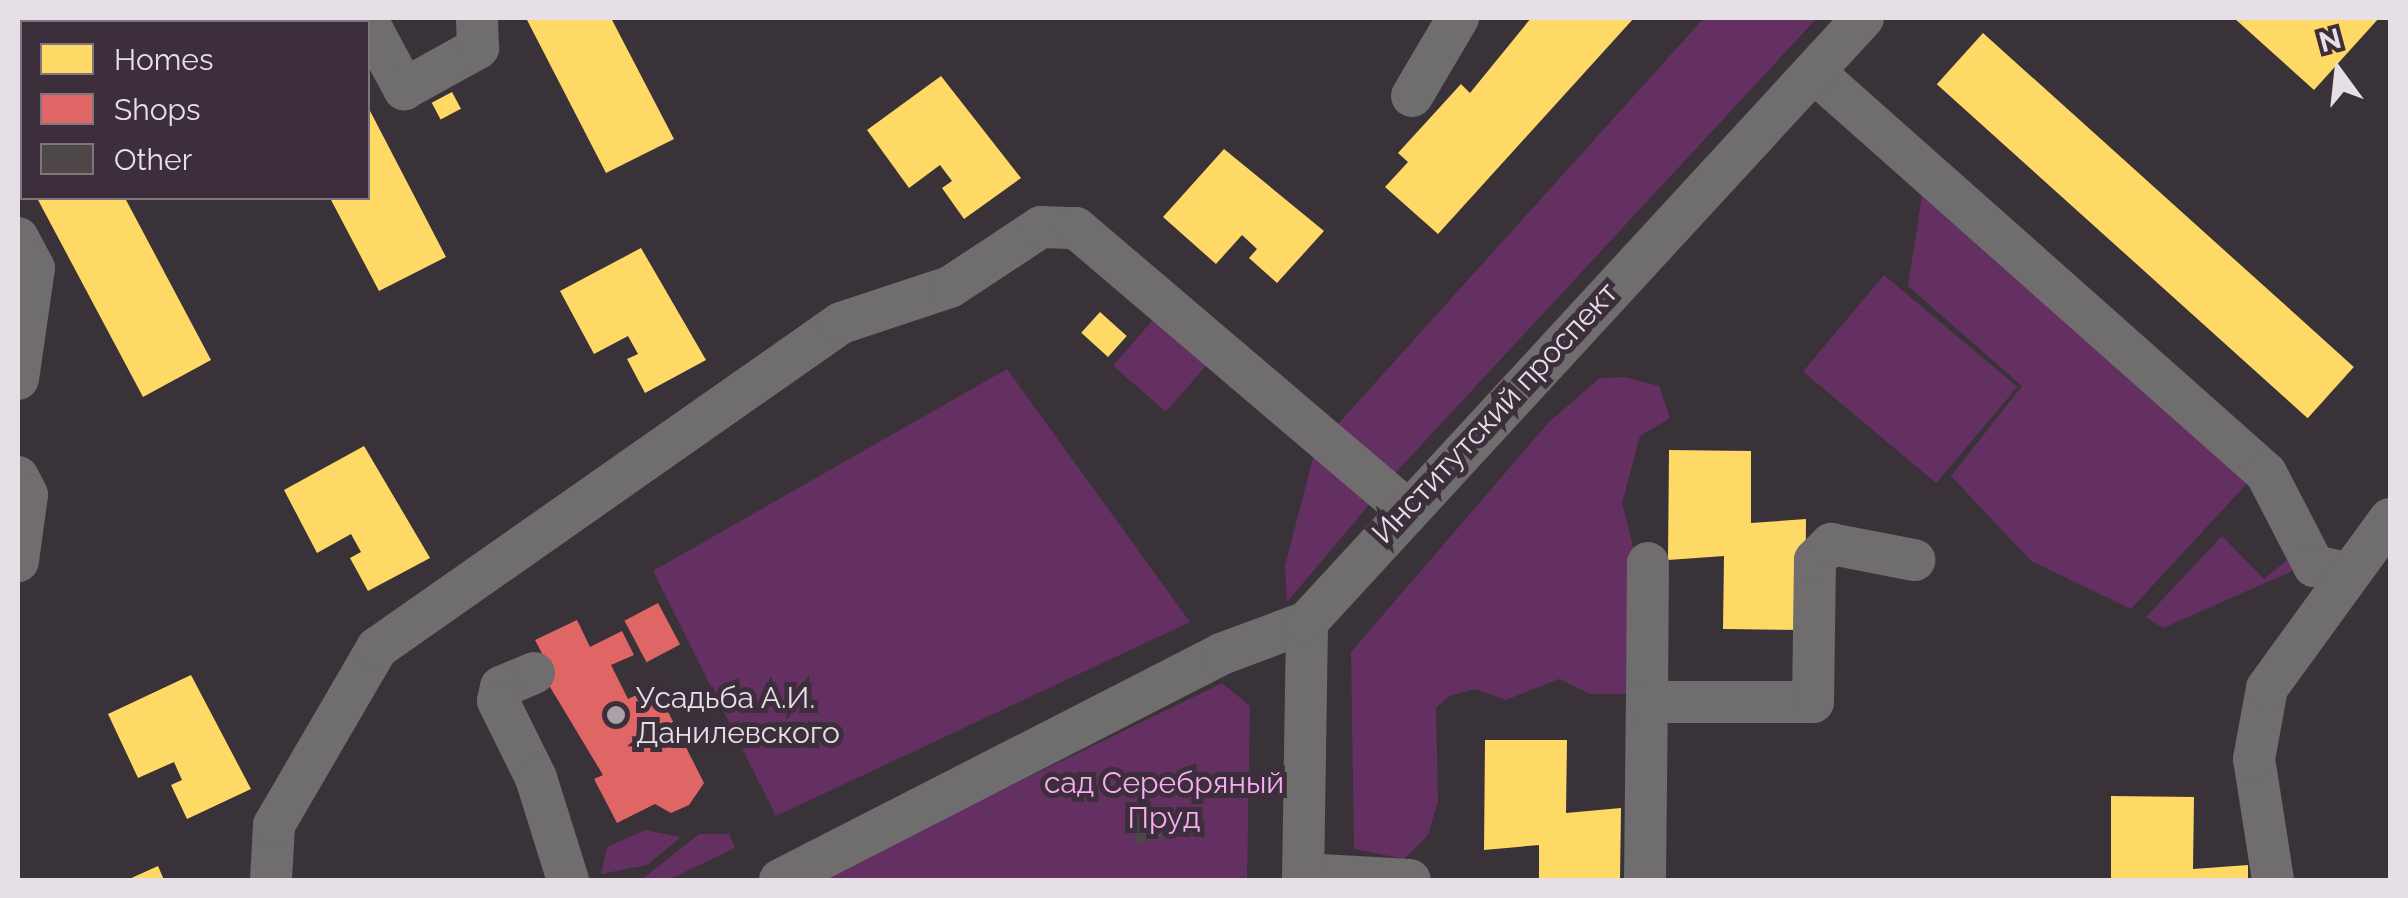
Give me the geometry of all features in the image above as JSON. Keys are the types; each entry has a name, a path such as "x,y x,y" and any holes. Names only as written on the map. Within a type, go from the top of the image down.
{"street":[{"path":"370,25 404,89 478,48 476,18"},
{"path":"1412,96 1458,18"},
{"name":"Институтский проспект","path":"1307,622 1405,508 1862,18"},
{"path":"1814,72 2266,473 2314,566 2343,572"},
{"path":"272,880 274,826 377,648 841,323 950,287 1041,226 1076,228 1405,508"},
{"path":"18,238 34,268 18,379"},
{"path":"18,477 27,495 18,562"},
{"path":"2272,880 2254,760 2266,688 2343,572 2390,519"},
{"path":"1647,702 1814,702 1815,560 1831,544 1914,560"},
{"path":"1645,880 1648,563"},
{"path":"780,880 1221,654 1307,622 1303,878 1410,880"},
{"path":"534,673 501,687 498,701 536,778 568,880"}],"green space":[{"path":"1704,18 1817,18 1388,481 1329,434"},
{"path":"1924,183 2253,477 2131,609 2031,561 1951,476 2022,386 1908,286"},
{"path":"1884,275 2017,387 1936,483 1803,372"},
{"path":"1159,313 1212,359 1166,412 1113,366"},
{"path":"1007,369 1190,622 776,816 653,571"},
{"path":"1625,377 1659,386 1670,418 1640,436 1622,503 1642,582 1632,694 1590,694 1559,679 1506,700 1475,689 1449,696 1436,708 1438,801 1428,835 1404,859 1354,849 1351,652 1549,422 1600,378"},
{"path":"1315,450 1374,499 1287,602 1285,566"},
{"path":"2222,536 2264,579 2287,560 2295,570 2163,628 2146,617"},
{"name":"сад Серебряный Пруд","path":"1222,683 1250,706 1247,880 817,880"},
{"path":"645,830 681,837 647,865 601,874 607,847"},
{"path":"699,834 729,834 735,848 668,880 641,880"}],"building: Homes":[{"path":"18,18 25,20 20,20 20,94"},
{"path":"235,18 321,18 321,20"},
{"path":"526,18 611,18 674,139 606,173"},
{"path":"1531,18 1634,18 1438,234 1385,187 1408,162 1398,153 1461,84 1470,93"},
{"path":"2234,18 2379,18 2314,90"},
{"path":"1983,33 2354,367 2308,418 1937,84"},
{"path":"941,76 1021,178 964,219 942,188 952,181 940,165 909,188 867,130"},
{"path":"452,92 461,109 441,120 432,103"},
{"path":"370,111 446,257 379,291 331,200 370,200"},
{"path":"1224,149 1324,231 1277,283 1249,258 1257,249 1242,235 1216,264 1163,217"},
{"path":"38,200 126,200 211,360 143,397"},
{"path":"641,248 706,360 645,393 627,359 638,354 628,336 594,354 560,291"},
{"path":"1100,312 1127,336 1108,357 1081,333"},
{"path":"364,446 430,558 368,591 350,558 361,552 351,534 317,553 284,490"},
{"path":"1669,450 1751,451 1751,523 1806,519 1805,630 1723,629 1724,556 1668,560"},
{"path":"191,675 251,789 187,819 171,785 182,780 174,762 138,778 108,714"},
{"path":"1485,740 1567,740 1566,813 1621,808 1620,880 1539,880 1539,845 1484,850"},
{"path":"2111,796 2194,797 2193,869 2248,865 2248,880 2111,880"},
{"path":"158,866 164,880 127,880"}],"building: Shops":[{"path":"658,603 680,644 647,662 624,621"},
{"name":"Усадьба А.И. Данилевского","path":"577,620 590,647 622,631 634,655 611,665 628,699 655,686 704,783 689,805 671,813 655,804 617,823 594,779 603,775 541,672 549,667 535,640"}],"building: Other":[{"path":"1158,812 1164,837 1137,844 1131,818"}],"place":[{"name":"Усадьба А.И. Данилевского","path":"616,715"}]}
